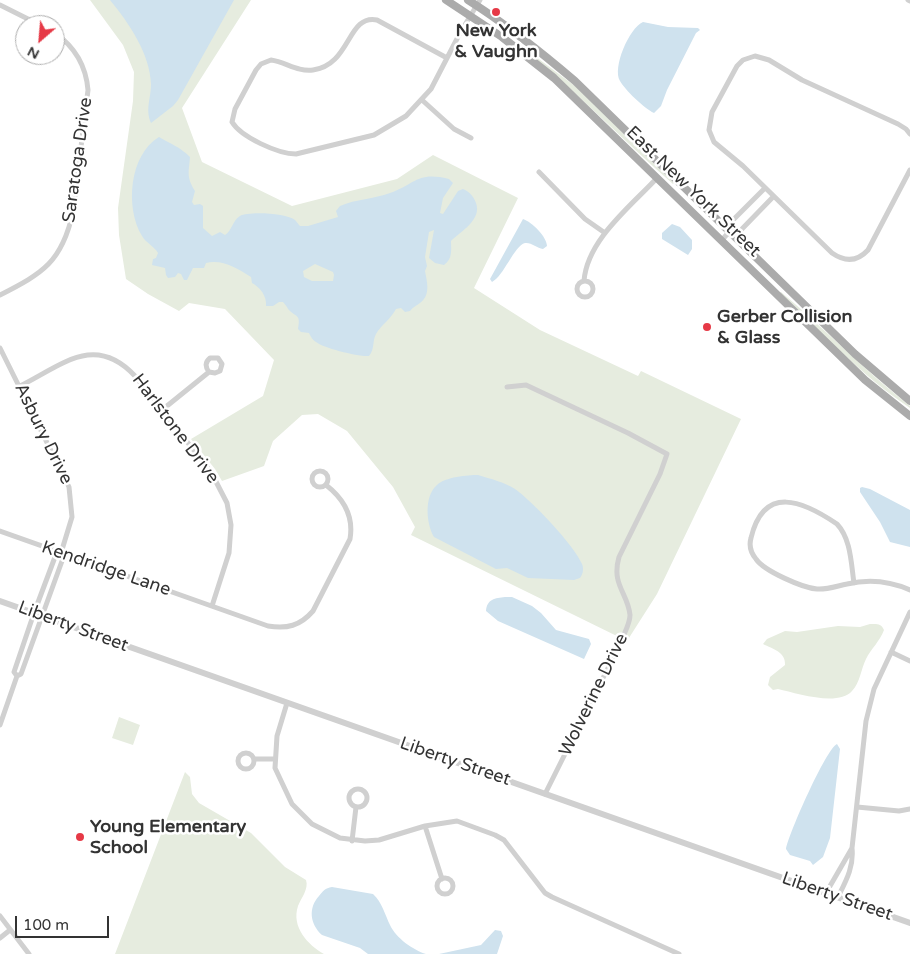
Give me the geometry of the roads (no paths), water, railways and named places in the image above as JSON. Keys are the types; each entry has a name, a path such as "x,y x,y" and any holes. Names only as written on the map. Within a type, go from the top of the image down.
{"main road":[{"name":"East New York Street","path":"446,0 515,47 554,78 865,380 910,416"},
{"name":"East New York Street","path":"468,0 479,3 575,81 860,359 910,401"}],"street":[{"path":"447,58 377,20 366,20 360,22 335,60 321,68 302,70 271,60 261,64 235,109 232,122 241,132 279,152 296,154 374,135 406,116 422,100 438,78 447,58 479,3"},
{"path":"0,5 20,15"},
{"name":"Saratoga Drive","path":"0,295 34,278 49,265 62,246 69,229 73,212 88,90 85,71 77,54 65,41"},
{"path":"910,134 898,124 802,80 762,57 749,57 737,66 712,112 709,130 714,142 743,166 832,253 846,259 858,259 872,244 910,170"},
{"path":"422,100 454,129 471,138"},
{"path":"539,172 585,219 605,233"},
{"path":"584,280 589,260 605,233 657,178"},
{"path":"722,240 729,232 733,220 765,188"},
{"path":"729,232 740,230 773,197"},
{"name":"Asbury Drive","path":"0,348 70,487 72,517 61,553 62,561 43,616 20,674 17,676 0,725"},
{"name":"Harlstone Drive","path":"20,386 77,357 88,354 105,355 114,358 128,368 215,479 227,503 230,525 229,553 212,606"},
{"path":"162,410 209,372"},
{"name":"Wolverine Drive","path":"506,387 526,385 628,433 667,454 660,474 618,557 616,568 618,583 630,613 629,622 621,642 545,794"},
{"name":"Kendridge Lane","path":"0,531 275,627 295,626 305,620 317,604 347,545 351,533 351,518 347,509 338,494 326,485"},
{"path":"854,582 847,542 837,524 792,502 778,502 764,511 750,539 752,554 761,565 800,585 816,590 854,582 883,582 910,590"},
{"name":"Asbury Drive","path":"17,676 14,672 34,613 55,557 61,553"},
{"name":"Liberty Street","path":"0,601 910,923"},
{"path":"838,897 851,869 866,721 874,689 910,612"},
{"path":"891,652 910,661"},
{"path":"287,703 277,736 275,768 298,812 322,831 352,841 378,840 425,826 457,821 495,835 507,843 538,884 552,897 679,954"},
{"path":"255,759 276,759"},
{"path":"352,841 356,806"},
{"path":"857,807 899,811 910,809"},
{"path":"425,826 442,879"},
{"path":"826,893 852,848"},
{"path":"0,916 26,953"},
{"path":"0,938 10,930"}],"water":[{"path":"110,0 234,0 178,100 151,123 148,108 151,84 147,61 131,29"},
{"path":"643,22 668,27 698,28 700,30 696,33 667,90 661,106 654,113 630,94 622,85 618,75 620,58 627,40 632,32"},
{"path":"159,137 179,148 190,157 189,178 195,191 192,202 194,205 200,204 203,206 203,228 212,236 220,232 225,235 237,218 244,214 284,216 295,220 300,226 308,226 338,217 336,211 340,206 384,195 417,180 430,177 449,179 453,183 443,198 440,213 443,214 458,191 463,189 473,196 477,209 476,215 470,225 451,241 450,257 444,265 435,263 429,258 434,230 429,232 425,257 427,266 425,271 427,280 426,296 410,311 405,312 401,308 396,309 376,334 369,356 350,354 320,344 309,333 301,332 298,329 297,316 283,302 273,306 266,306 264,295 252,283 251,277 224,263 212,262 206,263 204,268 193,268 187,280 184,280 181,274 178,273 175,277 168,278 165,268 152,265 153,259 156,258 158,253 142,236 133,211 132,197 136,169 141,156 149,145","holes":["315,264 333,272 333,281 312,281 304,277 303,271"]},
{"path":"523,219 531,223 538,230 545,238 547,246 543,249 527,243 521,245 501,274 492,282 490,279"},
{"path":"672,224 680,227 692,240 692,249 688,255 662,239 662,233"},
{"path":"478,475 515,489 541,513 562,535 582,564 583,568 580,578 574,580 528,578 507,568 496,569 434,537 428,517 428,503 433,490 441,482 451,478"},
{"path":"862,487 870,489 910,510 910,547 890,542 880,522 860,492"},
{"path":"505,597 512,597 532,606 556,630 589,639 591,644 584,659 498,621 486,611 490,602"},
{"path":"837,744 840,749 830,838 823,857 813,865 810,861 790,855 786,849 817,775"},
{"path":"332,887 373,894 396,934 416,950 426,954 368,954 360,948 322,935 313,921 313,906 326,889"},
{"path":"495,930 501,931 503,936 497,954 439,954 481,945"}],"place":[{"name":"New York & Vaughn","path":"496,12"},
{"name":"Gerber Collision & Glass","path":"707,327"},
{"name":"Young Elementary School","path":"80,837"}]}
